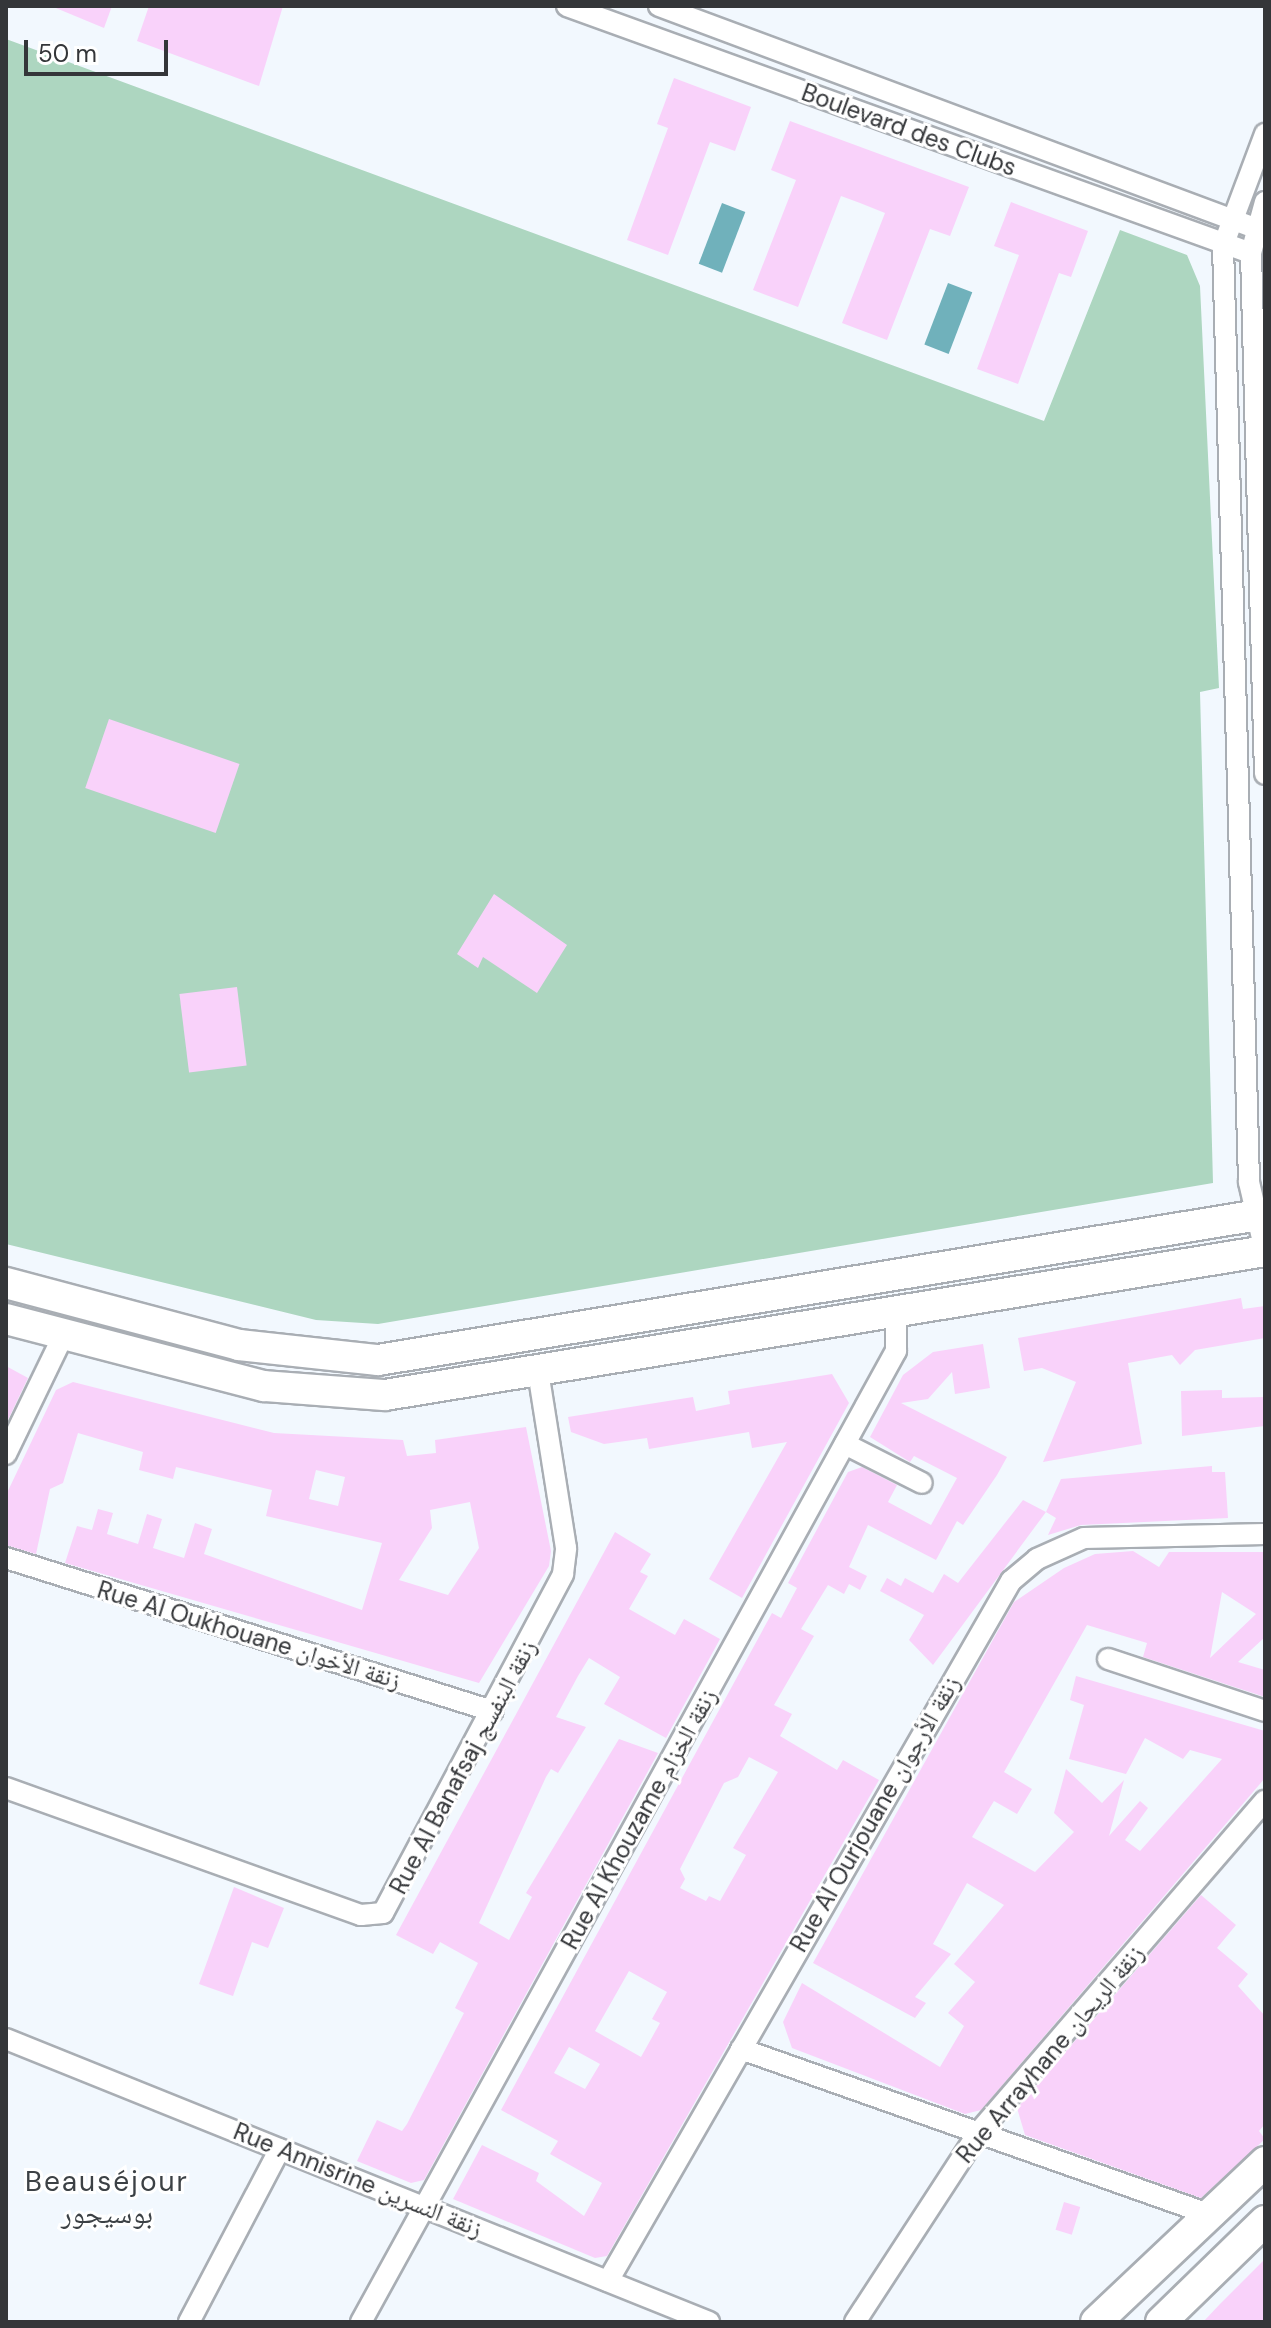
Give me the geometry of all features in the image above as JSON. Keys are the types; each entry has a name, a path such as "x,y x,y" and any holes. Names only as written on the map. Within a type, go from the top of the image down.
{"main road":[{"path":"6,1283 239,1345 378,1360 1261,1215"},
{"path":"6,1319 296,1392 415,1393 1265,1251"},
{"path":"1096,2322 1214,2216 1265,2162"},
{"path":"1161,2322 1265,2221"}],"street":[{"name":"Boulevard des Clubs","path":"567,6 1223,246 1251,253"},
{"name":"Boulevard des Clubs","path":"658,6 1255,228"},
{"path":"646,33 658,6"},
{"path":"1265,134 1223,246 1248,1166 1261,1215 1265,1251"},
{"path":"1265,202 1255,228 1251,253 1265,774"},
{"name":"Rue Al Khouzame زنقة الخزام","path":"361,2322 897,1349 896,1312"},
{"path":"6,1454 64,1334"},
{"name":"Rue Al Banafsaj زنقة البنفسج","path":"6,1788 361,1915 378,1915 394,1901 567,1561 538,1372"},
{"path":"845,1444 922,1483"},
{"name":"Rue Al Ourjouane زنقة الأرجوان","path":"608,2281 999,1596 1024,1568 1084,1538 1265,1534"},
{"name":"Rue Al Oukhouane زنقة الأخوان","path":"6,1558 492,1711"},
{"path":"1108,1659 1265,1711"},
{"name":"Rue Arrayhane زنقة الريحان","path":"855,2322 978,2133 1265,1801"},
{"name":"Rue Annisrine زنقة النسرين","path":"6,2039 709,2322"},
{"path":"741,2049 1214,2216"},
{"path":"189,2322 280,2149"}],"green space":[{"path":"6,39 1044,421 1120,230 1187,255 1200,286 1219,688 1200,692 1213,1183 378,1324 316,1320 6,1244"}],"water":[{"path":"722,203 745,212 722,273 699,264"},
{"path":"948,283 972,292 949,354 924,345"}],"building":[{"path":"51,6 112,6 104,28"},
{"path":"149,6 283,6 259,86 137,41"},
{"path":"674,78 751,107 735,151 710,142 668,255 627,240 668,128 657,124"},
{"path":"790,121 969,187 950,236 930,229 887,340 842,323 885,213 860,203 841,196 798,307 753,290 796,180 771,170"},
{"path":"1011,202 1088,231 1071,277 1059,273 1018,384 977,369 1019,255 994,246"},
{"path":"109,719 239,764 216,833 85,788"},
{"path":"494,894 567,945 537,993 483,957 478,968 457,954"},
{"path":"237,987 247,1065 189,1072 179,994"},
{"path":"1241,1298 1243,1309 1265,1306 1265,1338 1195,1350 1180,1365 1172,1355 1128,1363 1142,1444 1043,1462 1076,1382 1042,1368 1024,1371 1018,1338"},
{"path":"983,1344 990,1388 955,1394 952,1372 928,1399 901,1403 1007,1457 963,1525 957,1521 936,1560 868,1525 849,1567 867,1576 860,1590 849,1584 844,1594 828,1585 801,1629 814,1636 774,1705 792,1714 780,1736 837,1770 843,1760 879,1780 607,2256 595,2258 453,2199 482,2145 539,2173 536,2181 584,2216 602,2183 550,2154 558,2141 501,2110 772,1613 781,1618 797,1588 788,1583 848,1472 862,1467 897,1485 888,1502 931,1525 957,1478 914,1456 910,1462 870,1437 903,1375 933,1352","holes":["749,1757 778,1772 733,1848 746,1855 720,1901 709,1896 706,1901 680,1888 685,1879 680,1869 724,1783 738,1777","629,1971 667,1992 652,2019 660,2023 641,2057 595,2031","569,2047 600,2064 585,2089 554,2073"]},
{"path":"6,1366 28,1378 6,1424"},
{"path":"832,1374 849,1403 742,1598 709,1579 787,1442 752,1448 749,1432 649,1449 647,1438 604,1444 571,1432 568,1417 693,1397 696,1411 730,1404 728,1391"},
{"path":"73,1382 274,1433 403,1440 407,1456 436,1453 435,1440 526,1427 551,1551 549,1566 479,1683 65,1563 77,1526 92,1530 98,1509 113,1513 107,1534 138,1544 147,1514 162,1519 153,1548 184,1558 195,1523 212,1529 204,1554 362,1610 382,1543 266,1516 272,1490 176,1467 173,1479 139,1470 143,1452 78,1433 63,1483 50,1489 36,1554 6,1545 6,1495 56,1390","holes":["316,1470 345,1477 338,1506 309,1499","470,1502 479,1548 448,1595 399,1580 432,1528 430,1510"]},
{"path":"1222,1390 1222,1398 1265,1397 1265,1426 1182,1436 1181,1391"},
{"path":"1212,1466 1212,1472 1225,1472 1228,1518 1081,1525 1048,1535 1056,1518 1046,1512 1061,1479"},
{"path":"1023,1500 1046,1512 933,1665 909,1640 924,1615 880,1591 887,1578 901,1586 905,1578 933,1593 944,1574 958,1583"},
{"path":"615,1532 651,1554 640,1572 648,1576 629,1609 675,1635 684,1619 720,1639 666,1738 604,1704 620,1677 589,1658 578,1676 556,1717 586,1727 558,1773 551,1769 546,1777 479,1923 509,1940 532,1897 526,1893 619,1739 658,1753 424,2180 411,2183 357,2161 377,2120 402,2131 407,2124 464,2013 455,2008 478,1963 440,1942 433,1954 396,1935"},
{"path":"1133,1551 1159,1567 1169,1552 1265,1552 1265,1637 1238,1662 1265,1670 1265,1697 1143,1657 1147,1643 1087,1625 1004,1772 1032,1789 1017,1814 994,1801 972,1837 1035,1872 1074,1832 1054,1813 1066,1769 1102,1803 1124,1780 1109,1836 1140,1801 1148,1808 1125,1840 1140,1851 1222,1759 1190,1750 1183,1759 1145,1738 1126,1774 1069,1759 1084,1705 1070,1700 1076,1676 1265,1731 1265,1778 981,2110 965,2114 792,2048 783,2022 802,1983 940,2067 964,2026 948,2013 975,1982 954,1964 1004,1905 967,1883 933,1944 951,1954 915,1997 926,2003 915,2018 813,1963 1014,1602 1064,1568 1095,1554","holes":["1222,1592 1256,1614 1210,1658"]},
{"path":"234,1887 284,1908 268,1948 252,1942 233,1996 199,1984"},
{"path":"1201,1895 1236,1925 1217,1948 1248,1974 1238,1986 1265,2016 1265,2124 1259,2131 1265,2139 1201,2198 1025,2135 1017,2108"},
{"path":"1064,2202 1080,2207 1072,2235 1056,2230"},
{"path":"1265,2259 1265,2322 1203,2322 1220,2304"}],"district":[{"name":"Beauséjour بوسيجور","path":"107,2198"}]}
